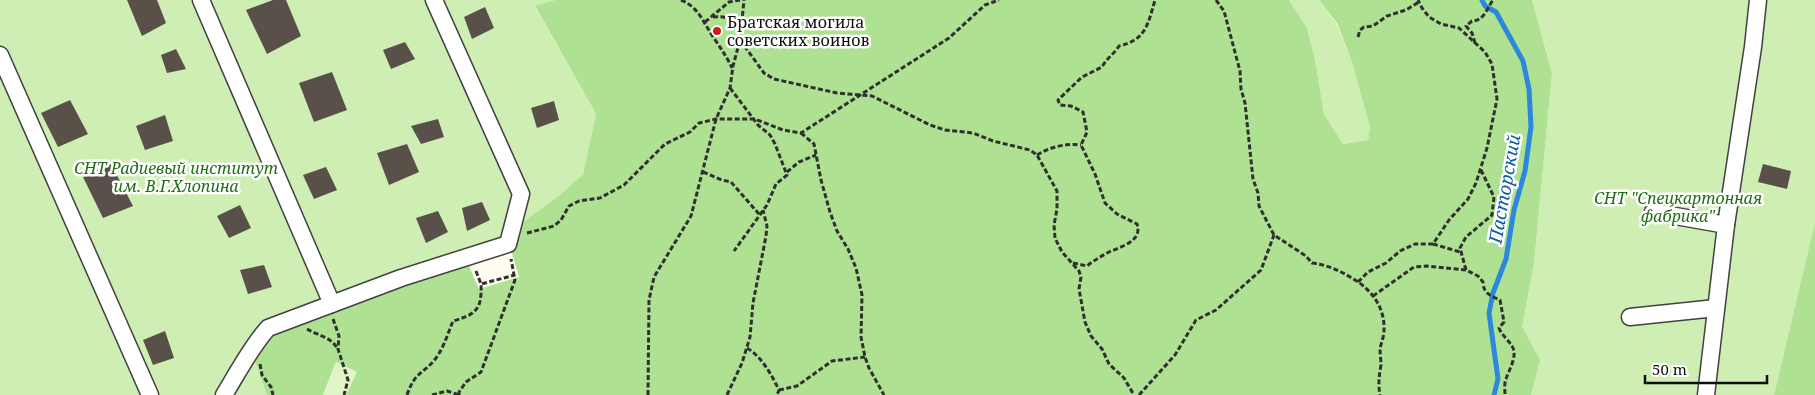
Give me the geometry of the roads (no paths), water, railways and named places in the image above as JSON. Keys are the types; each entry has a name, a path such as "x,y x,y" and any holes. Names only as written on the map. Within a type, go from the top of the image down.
{"street":[{"path":"201,0 332,304"},
{"path":"224,395 256,342 268,328 401,278 508,243 521,194 434,0"},
{"path":"1706,395 1726,225 1753,46 1758,0"},
{"path":"0,55 150,395"},
{"path":"1653,212 1726,225"},
{"path":"1630,317 1716,308"}],"waterway":[{"name":"Пасторский","path":"1482,0 1485,6 1496,12 1523,61 1529,89 1531,127 1525,171 1514,210 1506,259 1493,293 1489,313 1498,379 1494,395"}],"place":[{"name":"Братская могила советских воинов","path":"717,31"}],"park label":[{"name":"СНТ Радиевый институт им. В.Г.Хлопина","path":"176,177"},
{"name":"СНТ \"Спецкартонная фабрика\"","path":"1678,207"}]}
